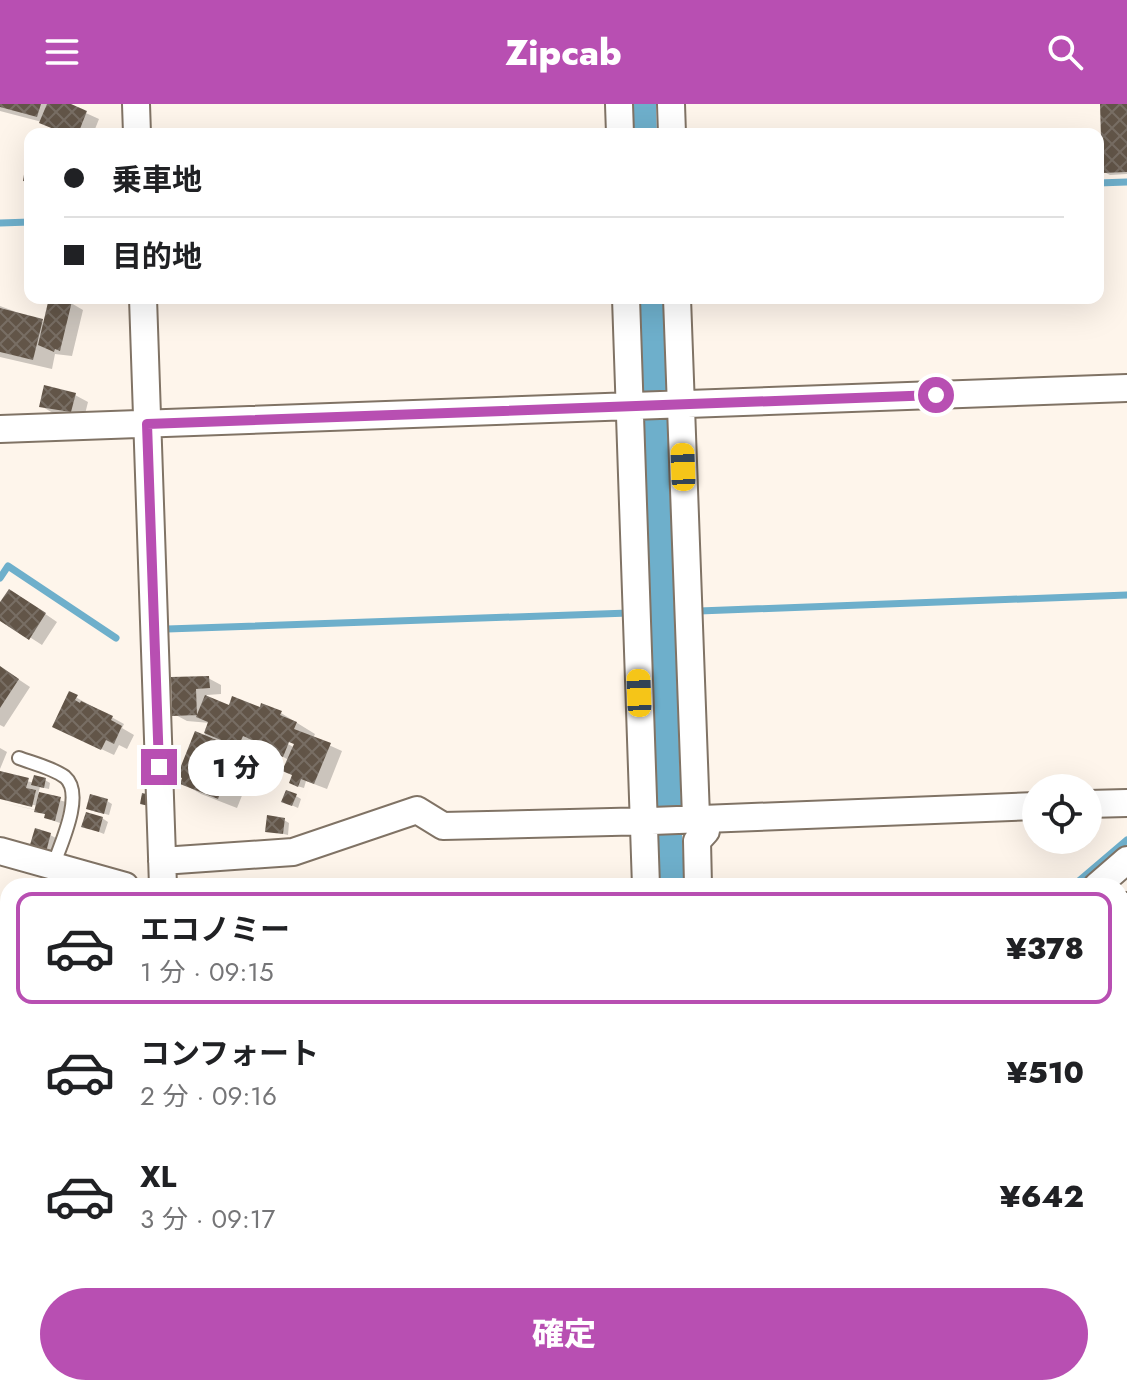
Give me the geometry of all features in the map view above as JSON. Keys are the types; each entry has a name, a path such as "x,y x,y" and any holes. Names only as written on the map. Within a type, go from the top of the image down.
{"street":[{"path":"136,104 137,128"},
{"path":"619,104 620,128"},
{"path":"671,104 672,128"},
{"path":"143,304 163,873 293,852 417,810 443,826 1022,806"},
{"path":"626,304 648,821 646,878"},
{"path":"677,304 677,404 693,817 706,831 697,841 698,878"},
{"path":"0,429 1127,388"},
{"path":"1102,804 1127,803"},
{"path":"0,851 96,878"},
{"path":"1106,878 1127,860"}],"lane":[{"path":"19,758 65,778 73,790 74,802 53,866"}],"water":[{"path":"631,104 656,104 657,128 632,128"},
{"path":"637,304 663,304 684,878 657,878"}],"building":[{"path":"0,104 41,104 37,117 0,107"},
{"path":"47,104 71,104 87,111 80,128 51,128 39,123"},
{"path":"1100,104 1127,104 1127,172 1104,173 1104,128 1101,128"},
{"path":"48,304 71,304 60,351 55,349 54,352 38,345"},
{"path":"0,308 43,319 33,360 0,352"},
{"path":"44,385 76,393 71,412 39,407"},
{"path":"9,589 46,613 29,640 0,621 0,602"},
{"path":"0,666 19,679 0,708"},
{"path":"209,676 210,688 196,689 197,715 172,716 171,677"},
{"path":"69,691 78,695 75,700 113,716 111,720 122,726 114,744 106,740 101,750 52,727"},
{"path":"205,695 229,705 232,696 260,707 261,703 282,711 280,715 297,722 294,729 331,743 314,784 301,779 298,787 289,783 292,775 282,771 294,744 289,742 283,757 243,736 238,747 204,733 208,722 196,717"},
{"path":"195,731 238,749 232,763 238,765 230,786 224,784 218,799 180,784 182,778 177,776"},
{"path":"0,771 29,778 26,788 36,790 32,807 0,799"},
{"path":"34,775 46,778 44,788 31,785"},
{"path":"286,790 297,794 292,806 281,802"},
{"path":"39,792 61,797 55,821 44,818 45,814 34,812"},
{"path":"142,793 152,795 149,806 140,804"},
{"path":"90,794 108,799 104,814 86,809"},
{"path":"86,812 103,817 99,832 81,827"},
{"path":"267,815 285,818 283,834 265,832"},
{"path":"35,828 51,833 46,852 29,848"}],"waterway":[{"path":"1104,183 1127,182"},
{"path":"0,223 24,222"},
{"path":"0,578 8,566 116,638"},
{"path":"699,611 1127,595"},
{"path":"167,629 629,613"},
{"path":"1082,878 1127,840"}],"route":[{"path":"159,767 147,424 936,395"}]}
